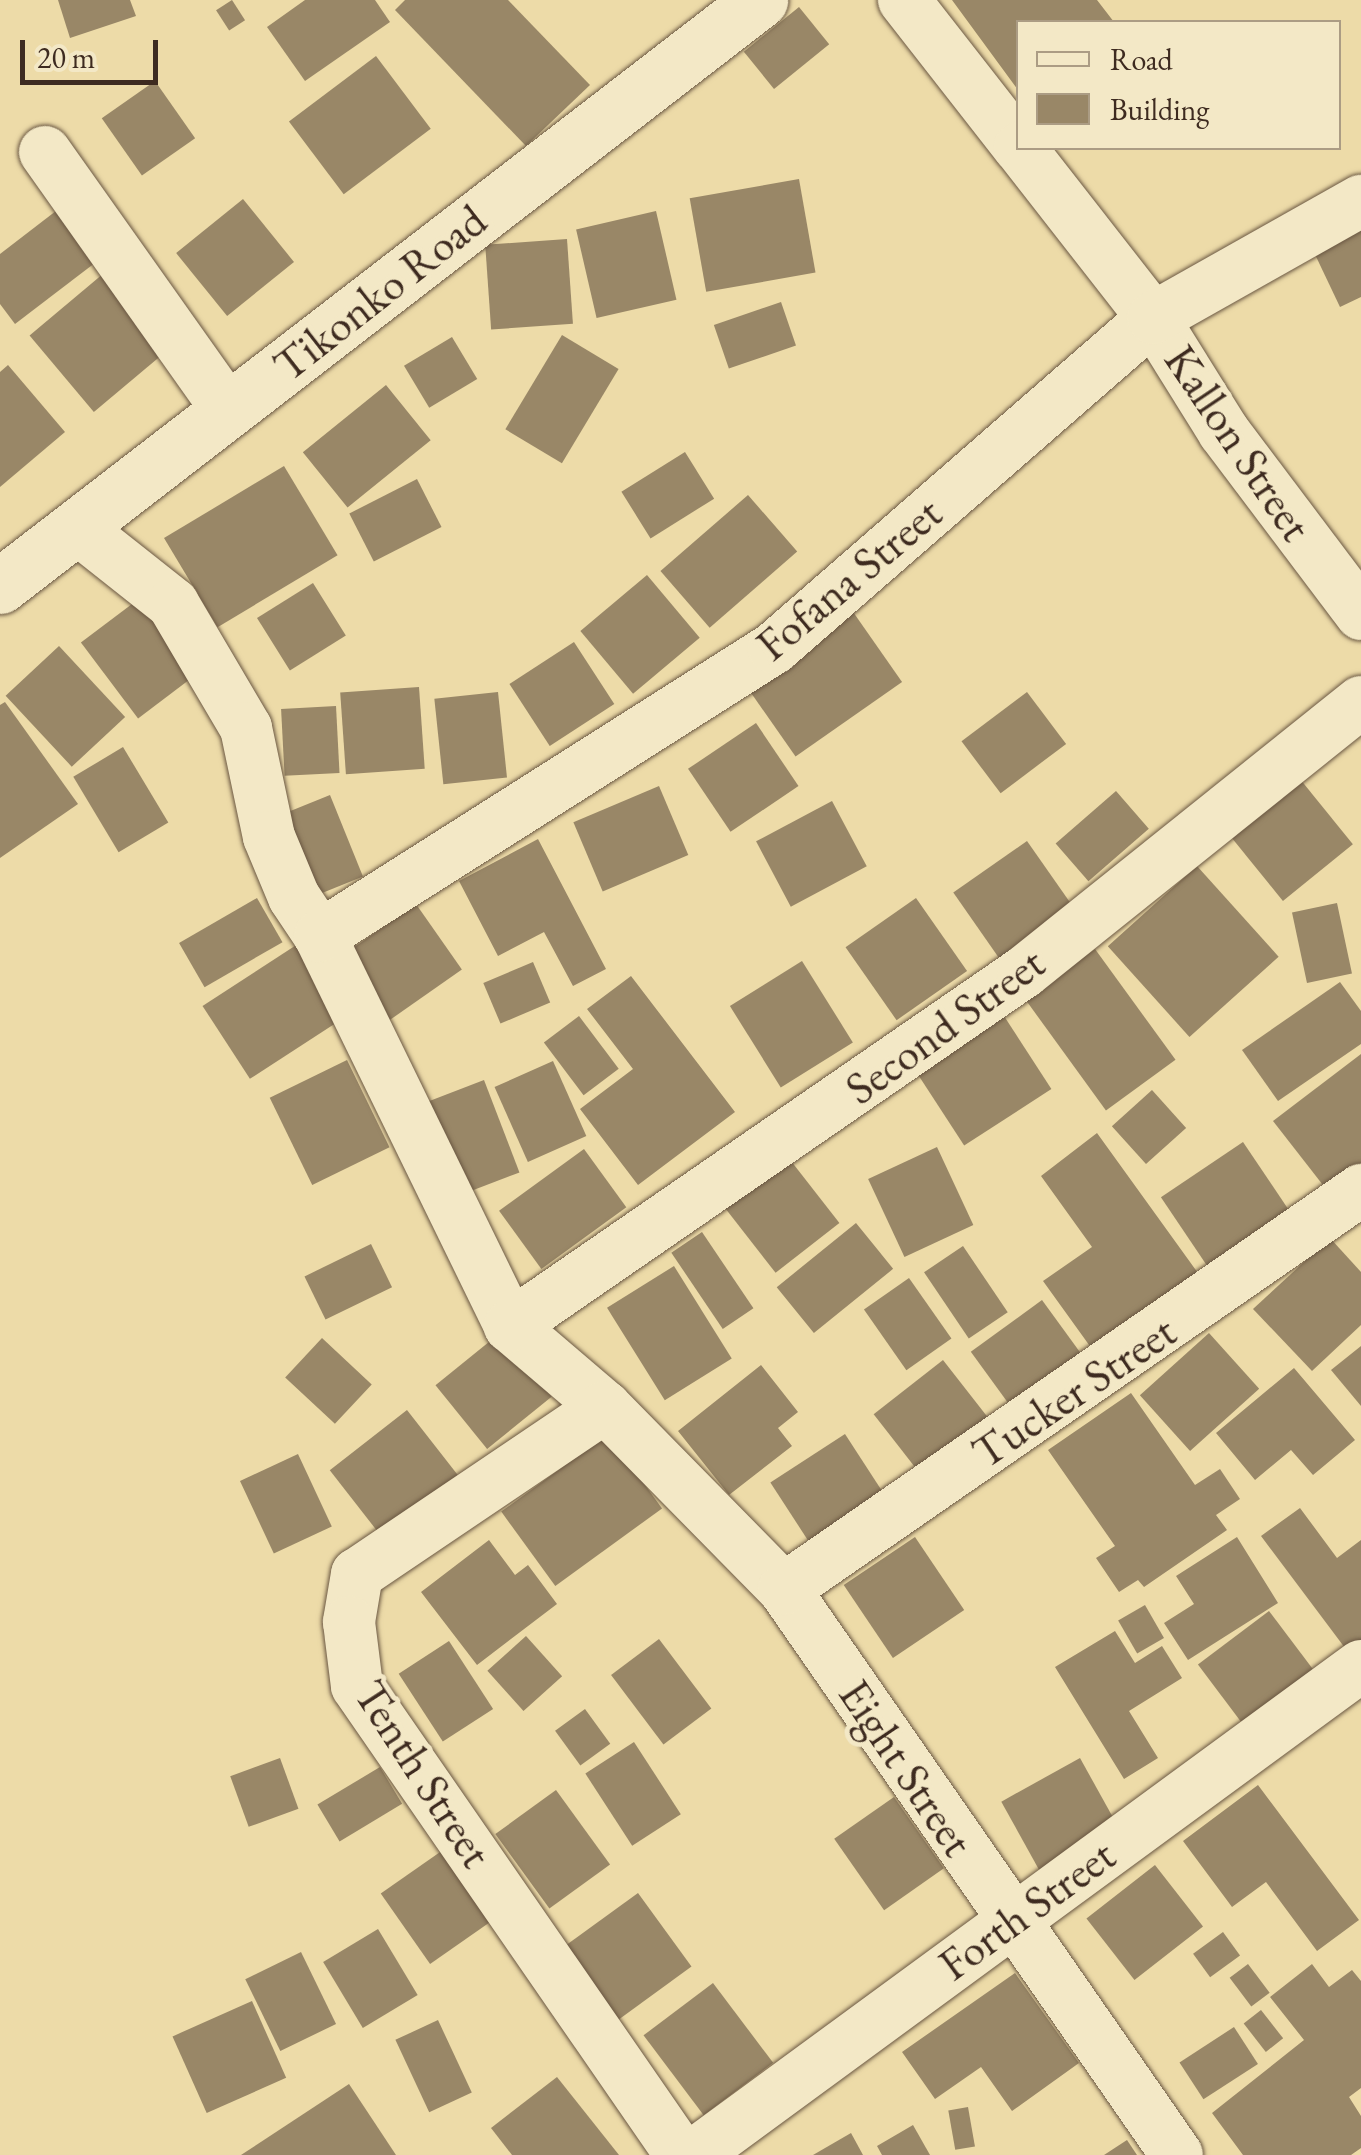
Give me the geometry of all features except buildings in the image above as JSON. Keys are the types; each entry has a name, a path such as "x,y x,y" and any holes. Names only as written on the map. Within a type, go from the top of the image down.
{"street":[{"name":"Tikonko Road","path":"0,586 760,0"},
{"name":"Kallon Street","path":"904,0 1016,143"},
{"name":"Kallon Street","path":"1021,150 1153,318 1224,432 1361,614"},
{"path":"45,152 228,410"},
{"name":"Fofana Street","path":"320,936 774,648 1153,318 1361,201"},
{"path":"76,528 172,604 246,728 269,837 510,1326"},
{"name":"Second Street","path":"510,1326 1024,972 1361,702"},
{"name":"Tucker Street","path":"784,1588 1361,1190"},
{"name":"Eight Street","path":"510,1326 605,1408 784,1588 1010,1922 1177,2155"},
{"name":"Tenth Street","path":"605,1408 357,1574 349,1622 357,1686 680,2155"},
{"name":"Forth Street","path":"694,2155 1361,1666"}]}
